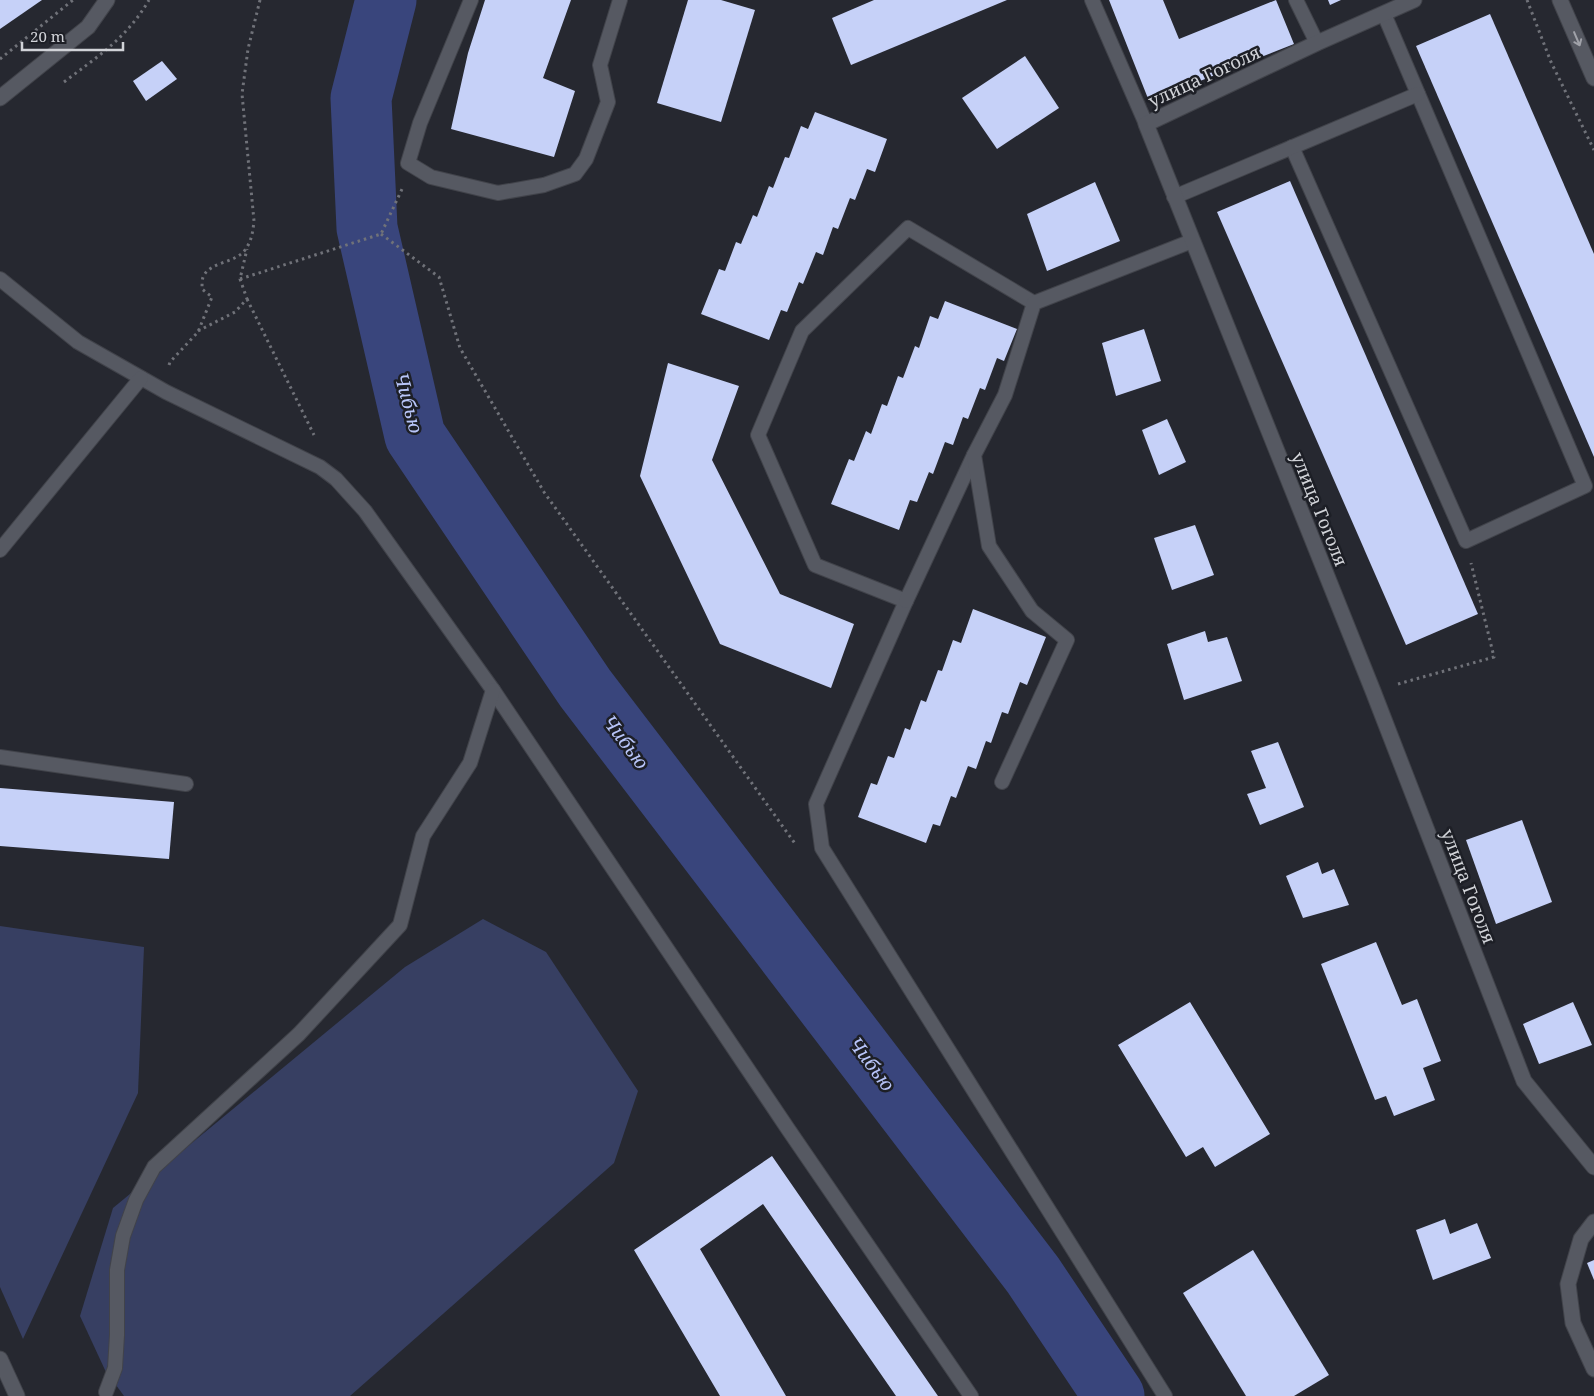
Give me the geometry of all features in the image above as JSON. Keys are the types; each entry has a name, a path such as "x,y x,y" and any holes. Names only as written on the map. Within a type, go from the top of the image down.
{"street":[{"path":"0,98 88,26 107,0"},
{"name":"улица Гоголя","path":"1414,0 1317,43 1146,124 1373,691 1524,1081 1594,1167"},
{"path":"1560,0 1594,78"},
{"path":"1594,1222 1581,1239 1568,1284 1573,1323 1594,1369"},
{"path":"0,1359 17,1396"}],"lane":[{"path":"472,0 420,123 408,163 431,177 498,193 544,185 575,174 586,159 608,102 600,64 620,0"},
{"path":"1092,0 1146,124"},
{"path":"1296,0 1317,43"},
{"path":"1292,147 1466,541 1585,486 1384,14"},
{"path":"1174,197 1418,94"},
{"path":"906,601 815,565 758,435 802,331 908,228 1034,303"},
{"path":"1034,303 1192,241"},
{"path":"0,279 78,342 166,392 320,467 336,480 365,511 493,690 788,1129 971,1396"},
{"path":"1034,303 1005,395 974,455 906,601 816,804 822,848 1165,1396"},
{"path":"0,550 142,378"},
{"path":"974,455 989,546 1032,612 1067,640 1002,782"},
{"path":"106,1392 115,1368 117,1270 123,1236 136,1200 154,1167 300,1034 400,925 423,836 470,764 493,690"},
{"path":"0,757 186,784"}],"path":[{"path":"0,59 73,0"},
{"path":"260,0 248,49 242,94 254,221 252,237 247,249 240,280 247,299 314,436"},
{"path":"1527,0 1551,62 1594,150"},
{"path":"240,280 381,234 408,175 408,163"},
{"path":"381,234 439,277 460,348 544,492 801,853"},
{"path":"198,332 212,298 202,289 204,276 212,267 238,257 247,249"},
{"path":"166,392 170,362 198,332 235,312 247,299"},
{"path":"1373,691 1494,657 1466,541"}],"shaded area":[{"path":"483,919 546,952 638,1091 614,1163 350,1396 124,1396 105,1370 80,1316 113,1208 405,967"},
{"path":"0,926 144,947 138,1093 23,1339 0,1287"}],"building":[{"path":"0,0 42,0 0,29"},
{"path":"485,0 571,0 543,78 575,91 554,157 451,129 468,53"},
{"path":"688,0 721,0 755,10 721,122 657,103"},
{"path":"874,0 1007,0 851,65 832,18"},
{"path":"1109,0 1163,0 1179,39 1276,0 1294,44 1149,101"},
{"path":"1328,0 1341,0 1330,5"},
{"path":"1490,14 1594,254 1594,457 1416,46"},
{"path":"1025,56 1059,108 997,149 962,98"},
{"path":"162,61 177,79 146,101 133,81"},
{"path":"815,112 887,139 875,172 867,169 855,200 850,198 838,229 833,227 823,255 816,252 803,284 799,282 787,312 781,310 769,340 701,314 719,269 725,271 736,242 741,244 753,215 757,217 769,186 773,188 785,157 789,158 801,126 808,129"},
{"path":"1290,181 1478,614 1406,645 1217,212"},
{"path":"1095,182 1120,241 1047,271 1027,214"},
{"path":"945,301 1017,329 1004,361 997,358 985,390 980,388 968,419 963,417 953,445 945,442 933,474 929,472 917,502 910,500 899,530 831,504 849,459 854,461 866,431 871,434 882,404 887,406 898,376 903,378 915,346 919,348 930,316 938,319"},
{"path":"1144,329 1161,381 1116,396 1102,343"},
{"path":"668,363 739,386 712,460 780,594 854,624 831,688 720,644 640,476"},
{"path":"1167,419 1186,462 1159,475 1142,430"},
{"path":"1195,525 1214,575 1172,590 1154,538"},
{"path":"973,609 1046,637 1027,685 1020,682 1008,714 1002,712 991,743 986,741 976,769 968,766 956,798 951,796 940,826 933,824 926,843 858,817 871,783 877,785 888,756 894,758 905,728 910,730 921,700 926,702 938,670 942,671 953,640 961,643"},
{"path":"1205,631 1208,642 1227,637 1242,681 1184,700 1167,644"},
{"path":"1278,742 1304,807 1260,825 1247,794 1266,788 1251,751"},
{"path":"0,788 174,802 169,859 0,846"},
{"path":"1522,820 1552,902 1496,924 1466,840"},
{"path":"1318,862 1322,874 1334,869 1349,905 1303,918 1286,876"},
{"path":"1376,942 1402,1005 1417,999 1441,1061 1423,1068 1435,1100 1394,1116 1386,1096 1375,1100 1321,964"},
{"path":"1190,1002 1270,1134 1215,1167 1203,1147 1186,1157 1118,1045"},
{"path":"1573,1002 1592,1045 1539,1064 1523,1024"},
{"path":"772,1156 938,1396 896,1396 763,1204 700,1249 786,1396 720,1396 634,1250"},
{"path":"1445,1219 1450,1234 1477,1223 1491,1258 1433,1280 1416,1230"},
{"path":"1253,1250 1329,1375 1294,1396 1246,1396 1183,1293"},
{"path":"1594,1260 1594,1280 1587,1263"}],"waterway":[{"name":"Чибью","path":"386,0 361,98 367,228 415,436 585,688 1033,1275 1114,1396"}]}
